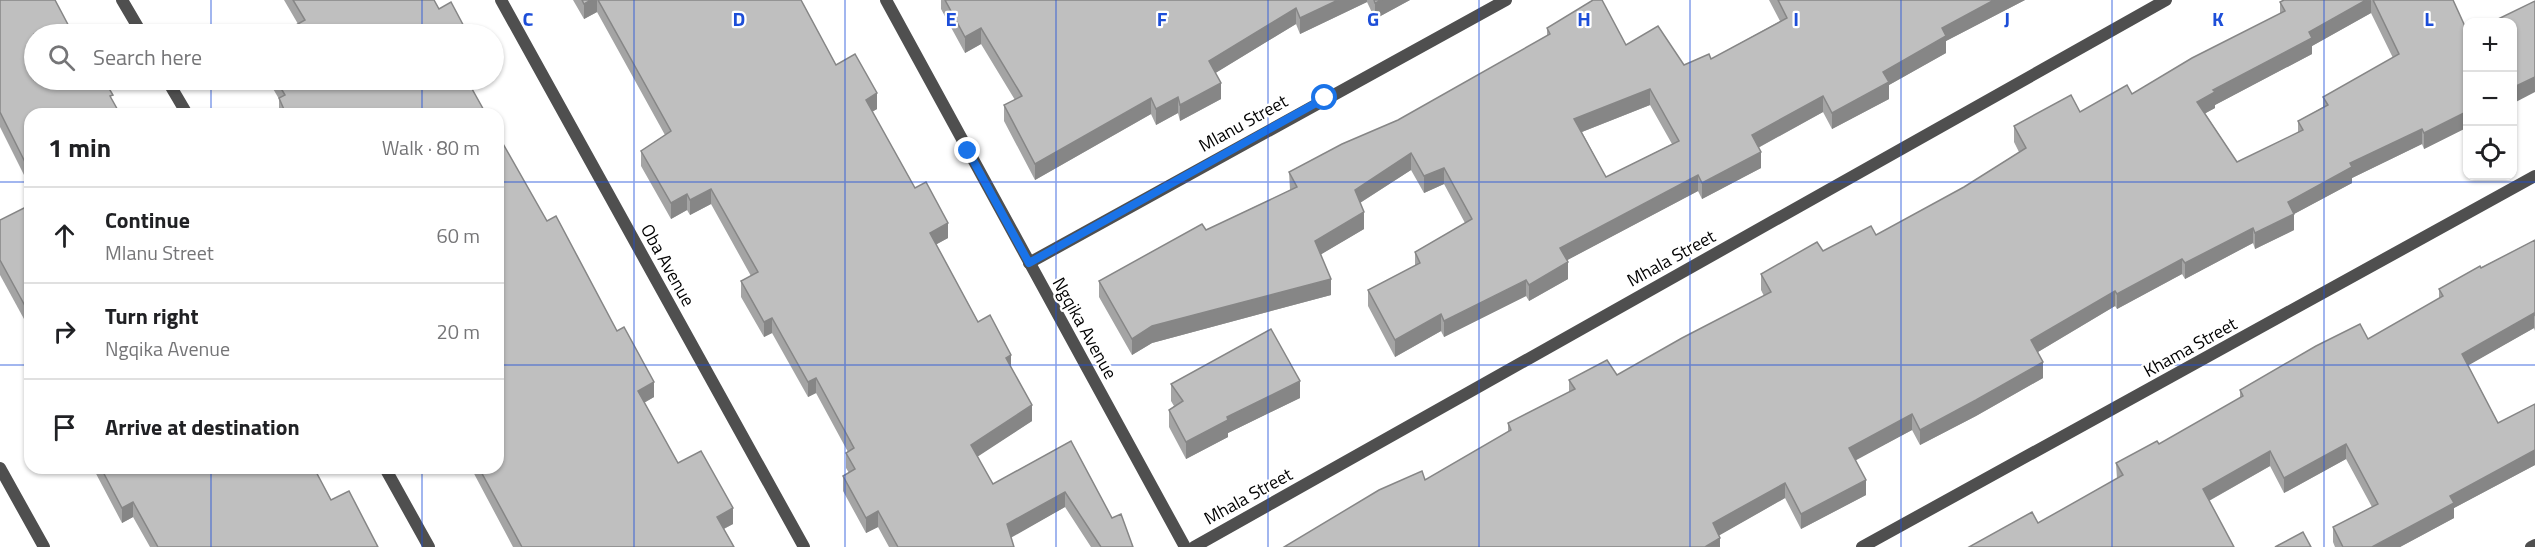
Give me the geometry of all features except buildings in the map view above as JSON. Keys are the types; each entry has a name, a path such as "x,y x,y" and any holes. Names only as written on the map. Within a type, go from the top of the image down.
{"street":[{"path":"123,0 136,24"},
{"name":"Oba Avenue","path":"501,0 804,547"},
{"name":"Ngqika Avenue","path":"886,0 1185,547"},
{"name":"Mlanu Street","path":"1029,263 1506,0"},
{"name":"Mhala Street","path":"1194,547 2166,0"},
{"path":"173,90 183,108"},
{"name":"Khama Street","path":"1862,547 2535,177"},
{"path":"0,468 44,547"},
{"path":"388,474 429,547"},
{"path":"2531,547 2535,545"}],"route":[{"path":"968,151 1029,263 1325,98"}]}
